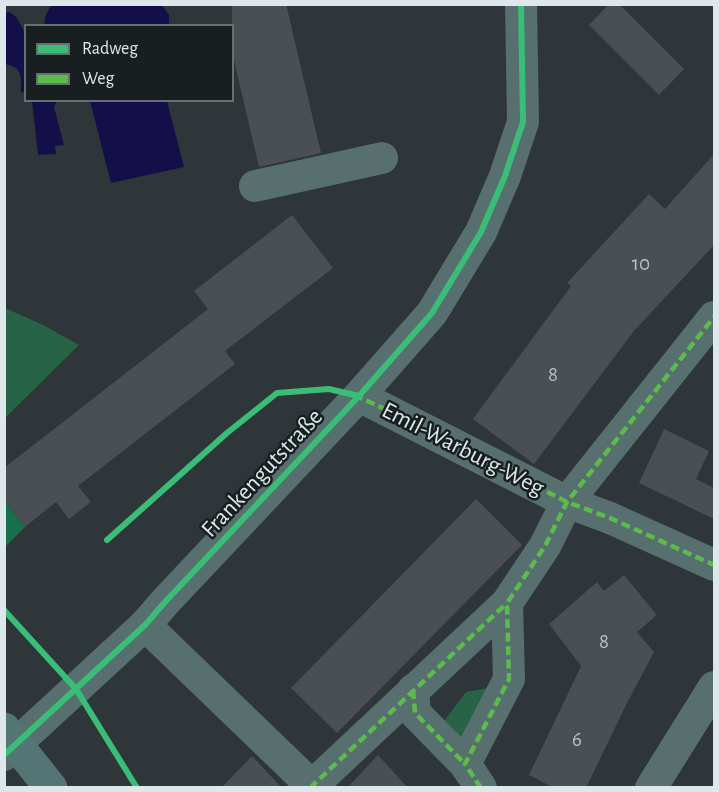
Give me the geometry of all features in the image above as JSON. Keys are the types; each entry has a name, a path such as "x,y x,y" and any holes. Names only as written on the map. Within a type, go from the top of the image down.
{"main road":[{"path":"9,743 51,788"}],"street":[{"name":"Frankengutstraße","path":"9,743 145,625 359,396 432,313 481,232 501,185 523,122 521,4"},
{"path":"255,186 382,158"},
{"name":"Emil-Warburg-Weg","path":"313,787 507,603 545,546 567,502 714,317"},
{"name":"Emil-Warburg-Weg","path":"359,396 567,502 610,518 714,565"},
{"path":"413,690 415,713 473,776 509,679 507,603"},
{"path":"145,625 313,787"},
{"path":"651,788 714,687"}],"green space":[{"path":"5,308 79,345 5,418"},
{"path":"4,500 25,527 5,547 4,547"},
{"path":"489,688 464,744 441,725 466,692"}],"shaded area":[{"path":"52,4 162,5 169,15 169,24 45,24"},
{"path":"10,12 17,18 24,31 24,92 21,92 21,77 18,70 5,64 5,13"},
{"path":"32,102 56,102 54,107 64,145 55,146 56,154 38,155"},
{"path":"90,102 167,102 184,167 111,183"}],"building":[{"path":"232,4 286,4 321,153 259,167 234,61 234,24 232,24"},
{"path":"609,4 619,4 684,69 659,95 589,25"},
{"path":"714,154 714,245 634,331 534,464 473,419 571,286 567,283 649,194 665,209"},
{"path":"292,215 333,268 225,351 235,364 78,486 91,502 69,519 56,502 25,527 4,500 4,468 208,309 194,291"},
{"path":"664,429 709,451 696,479 714,488 714,519 639,483"},
{"path":"476,499 522,545 337,733 291,688"},
{"path":"624,575 657,615 637,632 654,652 586,788 554,788 529,775 581,666 549,624 597,582 604,591"},
{"path":"378,755 408,788 347,788"},
{"path":"252,756 282,788 221,788"}],"marked path":[{"path":"481,788 465,764 509,679 507,603 545,546 567,502 714,317"},
{"path":"354,395 567,502 610,518 714,565"},
{"path":"314,788 312,786 507,603"},
{"path":"413,690 415,713 465,764"}],"cycle path":[{"path":"4,755 145,625 359,396 432,313 481,232 505,176 523,122 521,4"},
{"path":"107,540 227,433 277,393 329,389 359,396"},
{"path":"4,610 76,689 137,788"}]}
